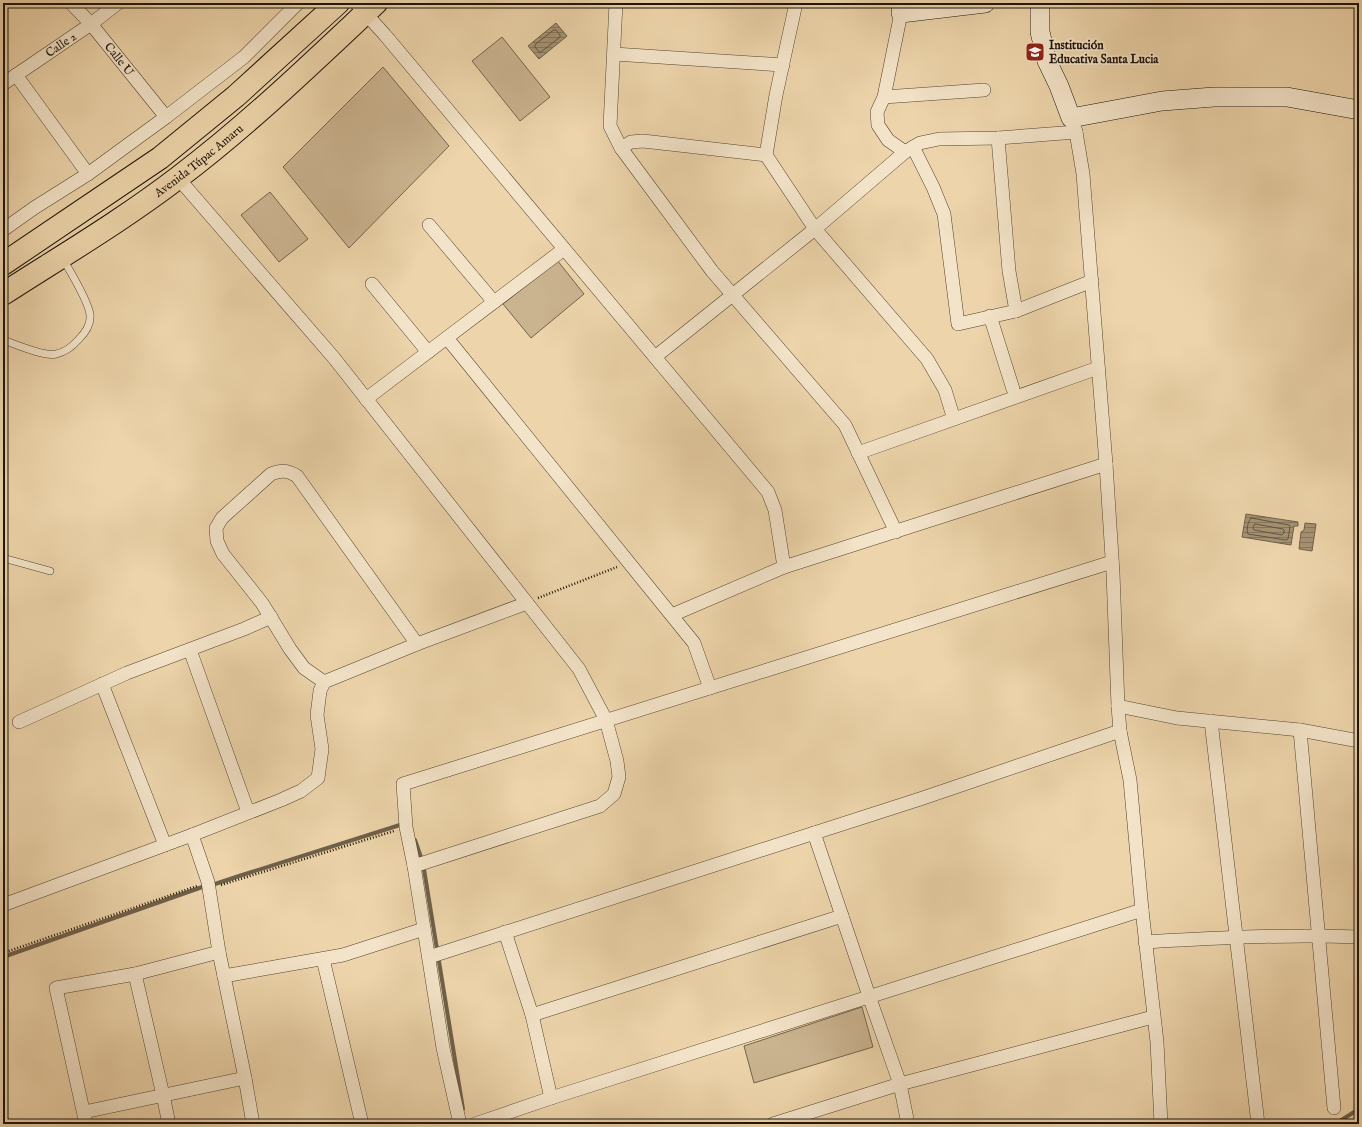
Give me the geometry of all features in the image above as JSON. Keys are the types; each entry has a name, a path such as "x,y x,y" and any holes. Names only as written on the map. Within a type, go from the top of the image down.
{"highway":[{"path":"3,264 160,158 236,96 338,3"},
{"name":"Avenida Túpac Amaru","path":"9,290 102,231 178,178 258,114 366,6"}],"street":[{"name":"Calle U","path":"71,3 91,24 166,117"},
{"name":"Calle 2","path":"8,79 91,24 118,3"},
{"path":"3,230 34,208 88,174 244,57 298,3"},
{"path":"616,3 610,126 621,148 712,271 845,425 896,532"},
{"path":"796,3 776,95 766,155 815,229 927,359 945,390 952,413"},
{"path":"985,3 901,8 884,96 878,112 878,125 888,140 909,150 944,214 958,324 1016,311 1092,281"},
{"path":"1040,3 1040,32 1047,61 1059,86 1074,125 1083,174 1106,464 1120,731 1130,780 1145,942 1157,1042 1161,1124"},
{"path":"366,6 564,249 768,492 775,510 784,567"},
{"path":"614,54 783,65"},
{"path":"8,79 88,174"},
{"path":"884,96 984,90"},
{"path":"655,358 815,229 909,150 920,143 939,139 998,138 1074,125 1162,101 1214,97 1287,97 1359,110"},
{"path":"998,138 1009,271 1016,311"},
{"path":"621,148 631,142 643,142 766,155"},
{"path":"178,178 334,358 579,669 606,720 618,761 619,777 614,794 600,806 414,866"},
{"path":"429,225 494,302"},
{"path":"366,399 564,249"},
{"path":"3,269 9,290"},
{"path":"372,284 428,352"},
{"path":"990,316 1013,389"},
{"path":"447,338 694,644 710,688"},
{"path":"858,453 1098,368"},
{"path":"672,615 784,567 1106,464"},
{"path":"324,682 304,668 290,649 262,603 223,554 217,541 216,528 222,518 271,474 280,470 288,471 297,476 416,644"},
{"path":"460,1124 443,1048 414,866 406,827 403,784 1112,562"},
{"path":"3,905 192,835 301,791 318,778 322,749 317,715 320,691 324,682 416,644 527,603"},
{"path":"18,722 127,673 244,629 270,617"},
{"path":"190,650 248,812"},
{"path":"102,684 165,845"},
{"path":"1118,706 1177,718 1300,730 1359,741"},
{"path":"1211,721 1258,1124"},
{"path":"1300,730 1334,1108"},
{"path":"429,957 920,800 1120,731"},
{"path":"814,834 900,1084 908,1124"},
{"path":"192,835 208,882 219,952 253,1124"},
{"path":"475,1124 551,1098 1142,910"},
{"path":"532,1015 842,916"},
{"path":"224,976 343,955 424,929"},
{"path":"505,932 532,1015 551,1098"},
{"path":"1145,942 1236,937 1318,935 1359,937"},
{"path":"219,952 135,974 56,988 85,1118 163,1095 245,1078"},
{"path":"323,959 362,1124"},
{"path":"135,974 169,1124"},
{"path":"774,1124 900,1084 1153,1017"}],"lane":[{"path":"3,340 40,353 55,355 72,347 84,334 90,321 90,314 83,296 62,257"},
{"path":"3,558 50,571"}],"path":[{"path":"527,603 629,562"}],"shaded area":[{"path":"502,37 550,97 520,121 472,61"},
{"path":"383,67 449,146 349,248 283,167"},
{"path":"270,192 308,239 279,262 241,215"},
{"path":"557,260 584,294 531,338 503,304"},
{"path":"862,1007 873,1047 754,1083 744,1046"}],"water":[{"path":"556,23 567,36 539,59 528,46"},
{"path":"1246,514 1298,522 1298,526 1294,526 1291,545 1242,537"},
{"path":"1305,523 1316,524 1312,551 1299,549 1301,532 1304,530"}],"waterway":[{"path":"3,957 208,885 403,824"},
{"path":"415,840 423,863 463,1109"},
{"path":"1335,1124 1359,1109"}],"place":[{"name":"Institución Educativa Santa Lucia","path":"1035,52"}]}
